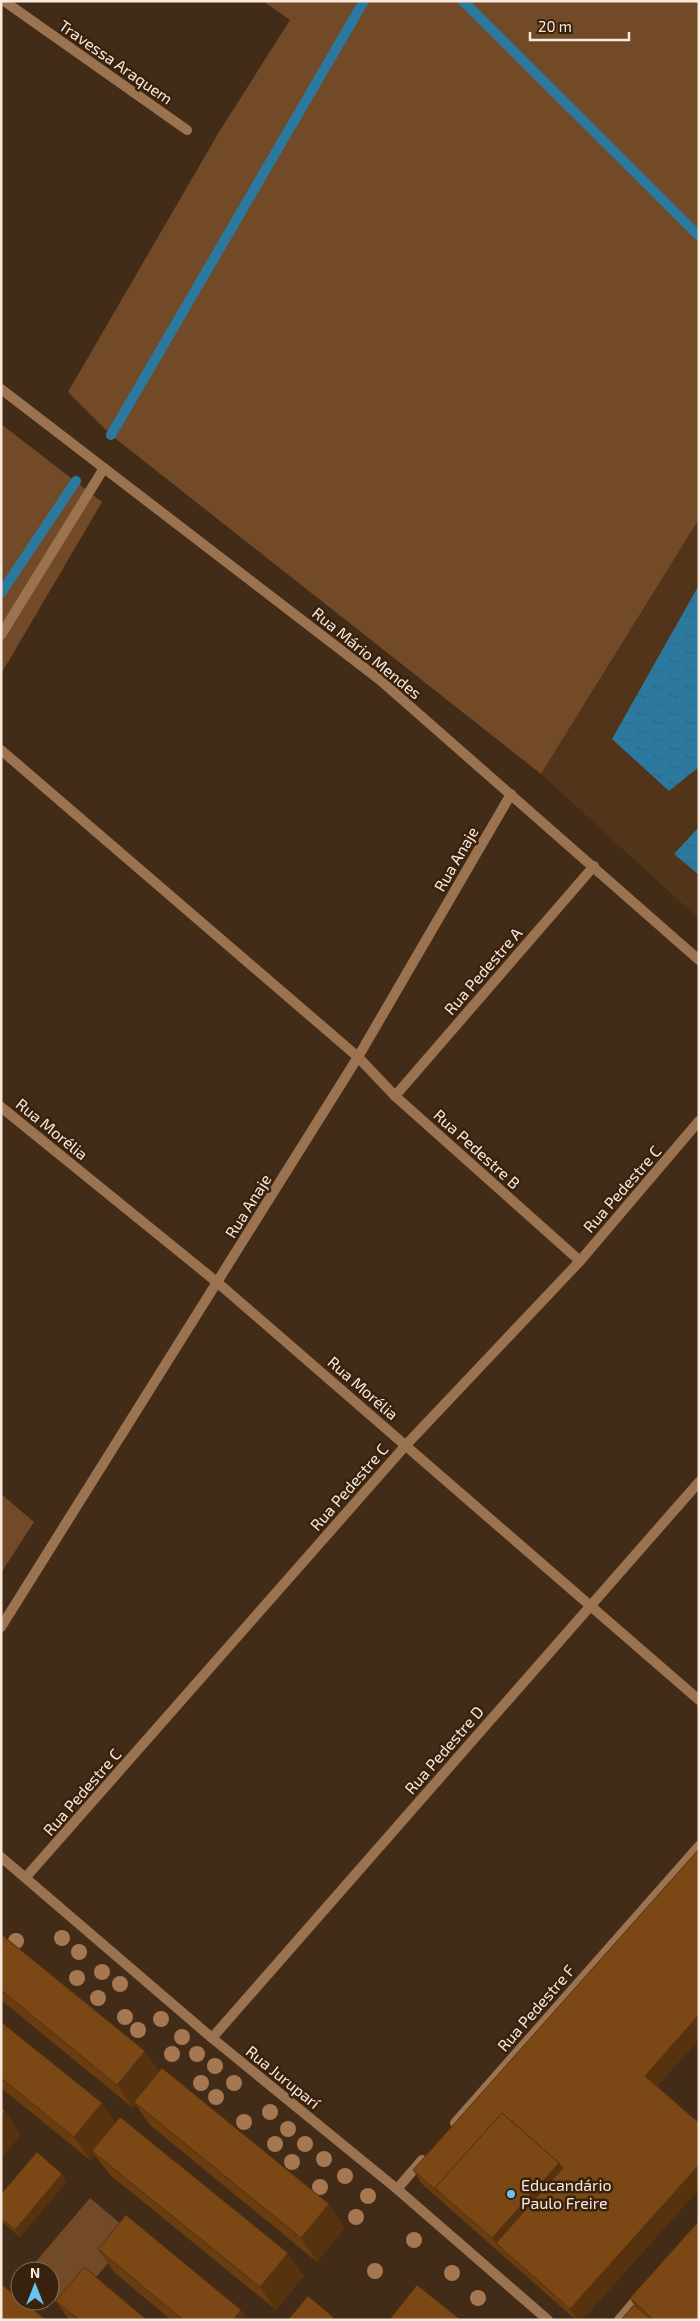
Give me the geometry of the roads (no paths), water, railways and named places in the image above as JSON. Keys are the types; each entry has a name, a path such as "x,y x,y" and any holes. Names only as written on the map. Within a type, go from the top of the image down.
{"street":[{"name":"Travessa Araquem","path":"4,1 187,130"},
{"name":"Rua Mário Mendes","path":"1,389 380,680 699,960"},
{"path":"1,635 104,468"},
{"name":"Rua Pedestre B","path":"1,750 358,1057 395,1096 580,1261"},
{"name":"Rua Anaje","path":"1,1627 358,1057 512,794"},
{"name":"Rua Pedestre A","path":"395,1096 594,866"},
{"name":"Rua Morélia","path":"1,1107 218,1283 699,1700"},
{"name":"Rua Pedestre C","path":"26,1878 406,1445 580,1261 699,1122"},
{"name":"Rua Pedestre D","path":"212,2038 699,1482"},
{"name":"Rua Pedestre F","path":"449,2130 699,1846"},
{"name":"Rua Juruparí","path":"1,1857 212,2038 397,2189 548,2320"},
{"path":"397,2189 429,2152"},
{"path":"619,2320 650,2284"}],"water":[{"path":"699,585 699,767 669,791 612,739"},
{"path":"699,827 699,875 674,854"}],"waterway":[{"path":"111,435 364,1"},
{"path":"463,1 699,236"},
{"path":"1,593 76,481"}],"place":[{"name":"Educandário Paulo Freire","path":"511,2194"}]}
